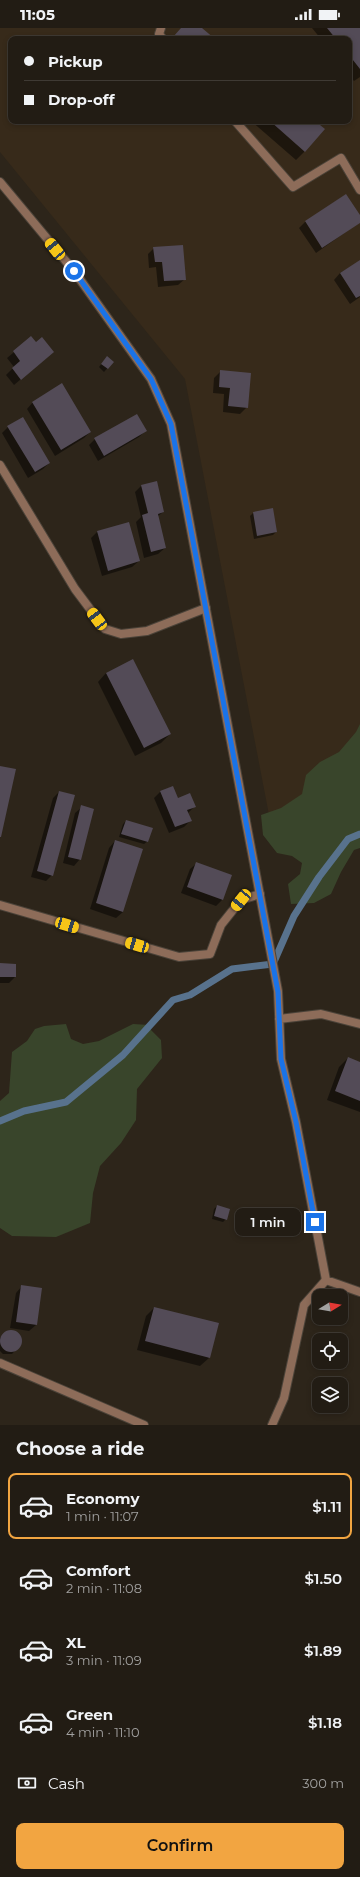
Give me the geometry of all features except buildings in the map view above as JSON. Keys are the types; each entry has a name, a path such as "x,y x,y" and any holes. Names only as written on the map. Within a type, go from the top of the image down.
{"street":[{"path":"238,124 293,187 340,158 360,190"},
{"path":"0,182 74,271 151,379 171,424 278,992 281,1059 296,1122 326,1280"},
{"path":"0,465 75,589 105,629 121,634 147,631 206,608"},
{"path":"0,905 179,957 210,954 221,925 241,900 260,894"},
{"path":"279,1019 322,1014 360,1024"},
{"path":"326,1280 360,1292"},
{"path":"272,1425 284,1398 304,1305 326,1280"},
{"path":"0,1363 144,1425"}],"shaded area":[{"path":"0,28 360,28 360,782 275,846 185,379 0,152"}],"green space":[{"path":"360,724 360,848 354,850 341,872 331,894 314,903 291,904 288,884 300,874 302,863 292,856 277,853 263,835 261,815 281,808 302,794 306,775 320,762 339,752 356,732"},
{"path":"66,1024 71,1039 83,1044 99,1041 133,1024 150,1025 150,1029 161,1040 162,1058 137,1089 136,1120 121,1143 100,1166 93,1193 90,1223 56,1237 12,1236 0,1228 0,1101 9,1093 12,1052 27,1041 35,1029 44,1026"}],"waterway":[{"path":"0,1121 24,1111 66,1102 123,1055 173,1000 190,995 232,969 273,964 294,916 319,877 348,839 360,834"}],"route":[{"path":"74,271 151,379 171,424 278,992 281,1059 296,1122 315,1222"}]}
